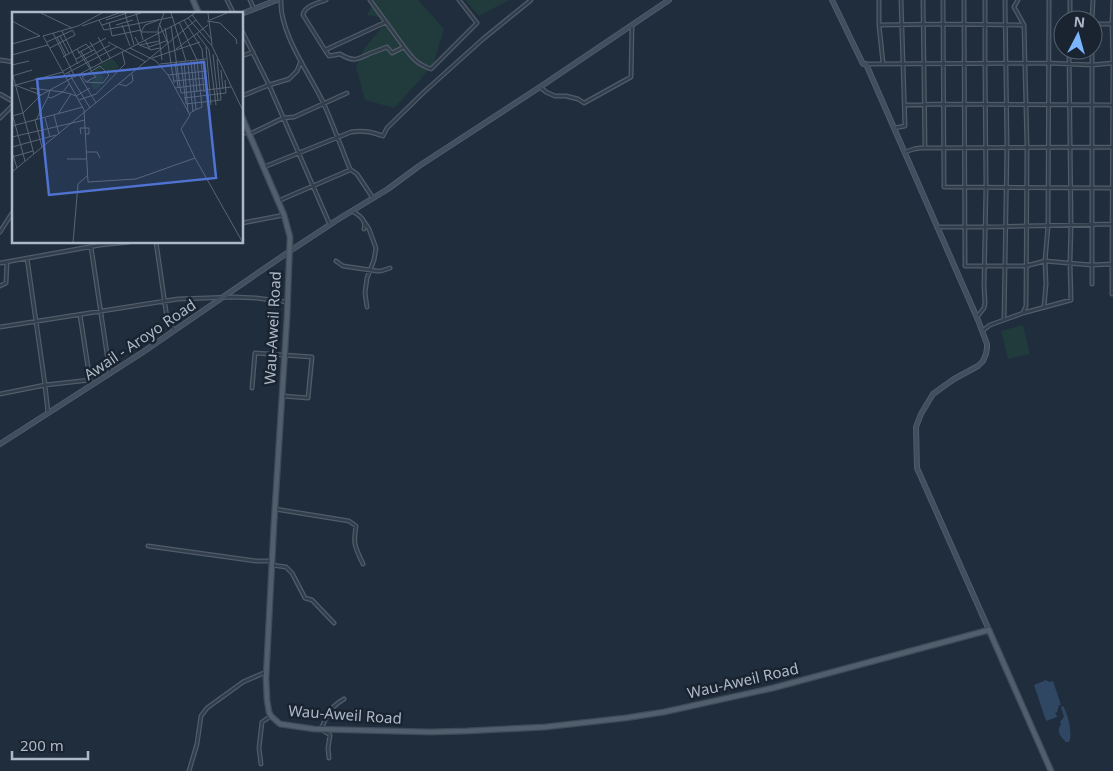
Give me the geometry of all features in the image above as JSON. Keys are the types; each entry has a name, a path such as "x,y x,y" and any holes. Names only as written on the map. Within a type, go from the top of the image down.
{"main road":[{"path":"194,0 198,12"},
{"name":"Wau-Aweil Road","path":"244,121 284,215 290,237 266,672 267,700 271,716 280,724 292,727 396,732 466,731 625,718 664,712 773,688 989,630"},
{"path":"989,630 1050,771"}],"street":[{"path":"227,0 233,12"},
{"path":"250,0 254,9"},
{"path":"244,13 277,0 291,40 323,103 350,169 357,174 373,198"},
{"path":"326,0 307,8 303,11 303,15 329,56 340,54 349,60 358,60 388,47 392,53 404,47"},
{"path":"370,0 412,58 420,65 431,69 477,23 458,0"},
{"path":"264,167 351,132 370,131 383,136 387,128 424,92 483,39 531,0"},
{"name":"Awail - Aroyo Road","path":"0,444 110,374 330,224 373,198 669,0"},
{"path":"832,0 863,64 1048,63 1092,65 1113,63"},
{"path":"879,0 879,25 883,64"},
{"path":"894,128 905,126 901,0"},
{"path":"922,0 925,148"},
{"path":"942,0 944,187 1113,188"},
{"path":"964,0 964,266 1026,266 1045,261 1091,265 1112,264"},
{"path":"977,317 984,308 985,303 985,0"},
{"path":"1004,320 1007,147 1005,0"},
{"path":"1018,0 1014,7 1024,25 1027,104 1026,306 1023,313"},
{"path":"1044,307 1048,226 1049,0"},
{"path":"1112,294 1113,0"},
{"path":"325,50 386,22"},
{"path":"540,87 555,96 566,96 578,99 584,103 631,77 632,25"},
{"path":"879,25 1024,25"},
{"path":"244,35 269,85 330,224"},
{"path":"244,55 253,52"},
{"path":"982,331 990,325 1023,313 1071,300 1068,60"},
{"path":"1092,60 1092,284"},
{"path":"244,95 289,79 297,71 301,61"},
{"path":"866,64 977,317 987,348 983,361 978,366 954,379 933,394 921,414 916,427 917,468 989,630"},
{"path":"244,132 250,134 283,118 294,117 347,93"},
{"path":"0,94 12,102"},
{"path":"0,118 12,105"},
{"path":"904,105 1113,105"},
{"path":"904,152 925,148 965,147 1113,148"},
{"path":"278,201 350,169"},
{"path":"352,211 362,217 376,248 374,260 367,278 365,293 367,307"},
{"path":"0,232 12,213"},
{"path":"244,223 284,215"},
{"path":"364,228 365,223"},
{"path":"937,227 1113,224"},
{"path":"0,262 106,244"},
{"path":"156,244 167,318 174,330"},
{"path":"91,246 110,374"},
{"path":"26,258 48,414"},
{"path":"336,261 343,266 370,270 381,271 390,268"},
{"path":"0,286 6,283 6,262"},
{"path":"0,327 178,299 224,297 256,298 287,302"},
{"path":"80,315 91,386"},
{"path":"252,388 255,353 312,357 308,398 282,396"},
{"path":"0,394 45,385 90,380"},
{"path":"275,509 349,521 356,526 355,548 363,564"},
{"path":"148,546 272,563 286,567 292,573 305,598 312,600 334,623"},
{"path":"189,771 197,744 199,723 201,716 207,708 243,682 266,672"},
{"path":"329,758 330,735 321,729 334,705 344,699"},
{"path":"261,764 262,722 271,716"}],"green space":[{"path":"375,0 418,0 444,29 434,62 394,108 365,100 356,67 364,49 388,19 367,15"},
{"path":"465,0 509,0 479,16"},
{"path":"1023,325 1030,354 1008,359 1001,331"}],"water":[{"path":"1046,680 1049,682 1053,681 1061,705 1059,705 1055,713 1057,717 1046,721 1034,685"},
{"path":"1063,706 1069,724 1069,742 1066,742 1060,736 1059,732 1060,722 1064,717 1061,707"}]}
